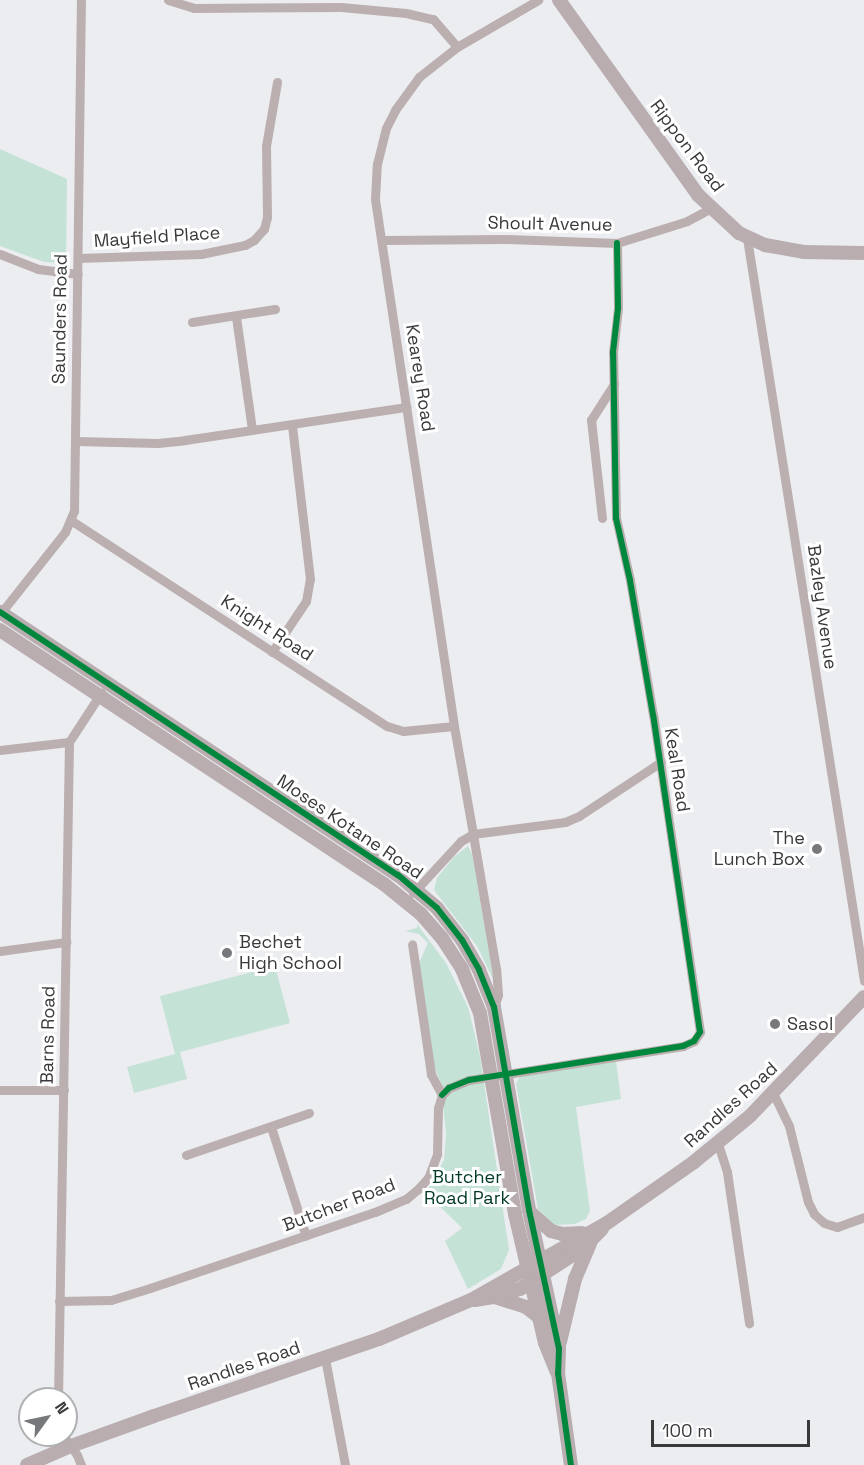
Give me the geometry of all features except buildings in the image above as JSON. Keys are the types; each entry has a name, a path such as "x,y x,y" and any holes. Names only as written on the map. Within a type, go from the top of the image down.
{"street":[{"name":"Saunders Road","path":"0,613 56,545 72,521 75,500 81,0"},
{"path":"168,0 194,8 341,7 406,13 433,19 457,47"},
{"name":"Kearey Road","path":"494,1007 498,994 496,969 454,726 382,240 376,190 377,164 386,128 411,86 457,47 537,0"},
{"name":"Rippon Road","path":"559,0 678,168 711,208 747,238 765,245 803,252 864,253"},
{"name":"Mayfield Place","path":"78,258 201,254 254,240 264,229 267,218 267,146 277,82"},
{"name":"Shoult Avenue","path":"382,240 504,239 617,243 687,221 711,208"},
{"name":"Bazley Avenue","path":"747,238 864,981"},
{"name":"Keal Road","path":"442,1095 461,1082 683,1046 694,1041 700,1032 661,762 630,580 616,518 614,352 618,308 617,243"},
{"path":"0,254 38,269 78,274"},
{"path":"192,322 236,317 275,309"},
{"path":"236,317 252,430"},
{"path":"602,518 591,420 614,384"},
{"path":"75,441 158,443 407,407"},
{"path":"272,652 306,601 310,579 292,425"},
{"name":"Knight Road","path":"72,521 387,726 403,731 454,726"},
{"name":"Moses Kotane Road","path":"0,613 417,889 437,908 462,940 479,970 494,1007 510,1190 548,1353 558,1373"},
{"name":"Moses Kotane Road","path":"0,630 407,901 442,938 465,975 480,1013 499,1075 559,1349 558,1373 571,1465"},
{"path":"0,750 69,742 107,684"},
{"name":"Barns Road","path":"58,1387 69,742"},
{"path":"407,901 461,841 473,834 565,822 579,816 661,762"},
{"path":"0,951 66,942"},
{"path":"412,944 431,1074 442,1095"},
{"name":"Randles Road","path":"471,1300 495,1297 530,1283 590,1235 718,1144 773,1093 864,997"},
{"path":"0,1090 64,1090"},
{"path":"773,1093 789,1126 808,1202 814,1214 824,1222 837,1227 864,1217"},
{"name":"Butcher Road","path":"59,1301 111,1300 306,1236 406,1199 428,1178 437,1154 438,1108 442,1095"},
{"path":"186,1155 309,1113"},
{"path":"272,1127 306,1236"},
{"path":"718,1144 727,1172 749,1323"},
{"path":"529,1210 541,1225 551,1232 590,1235 579,1267 559,1349"},
{"name":"Randles Road","path":"78,1437 325,1358 408,1328 471,1300 540,1259 590,1235"},
{"path":"495,1297 526,1307 539,1317"},
{"path":"325,1358 345,1465"},
{"name":"Randles Road","path":"27,1465 56,1447"},
{"path":"71,1447 81,1465"}],"green space":[{"path":"0,149 67,179 66,263 44,262 0,246"},
{"path":"468,846 472,854 494,981 477,946 434,890 437,878 454,857"},
{"name":"Butcher Road Park","path":"417,924 446,963 468,1007 480,1056 509,1250 501,1269 468,1289 445,1241 462,1228 426,1193 444,1160 446,1135 441,1083 435,1069 419,963 428,943 419,934 405,931 417,928"},
{"path":"275,966 290,1023 180,1052 187,1079 134,1093 127,1067 175,1054 160,996"},
{"path":"616,1061 621,1099 576,1107 590,1211 586,1219 575,1224 554,1225 538,1209 516,1084 520,1076"}],"cycle path":[{"path":"442,1095 449,1088 469,1080 683,1046 694,1041 700,1032 653,715 630,580 616,518 613,352 618,308 617,243"},
{"path":"0,612 398,875 437,908 462,940 479,970 494,1007 529,1210 559,1349 558,1373 571,1465"}],"place":[{"name":"The Lunch Box","path":"817,849"},
{"name":"Bechet High School","path":"227,953"},
{"name":"Sasol","path":"775,1024"}]}
